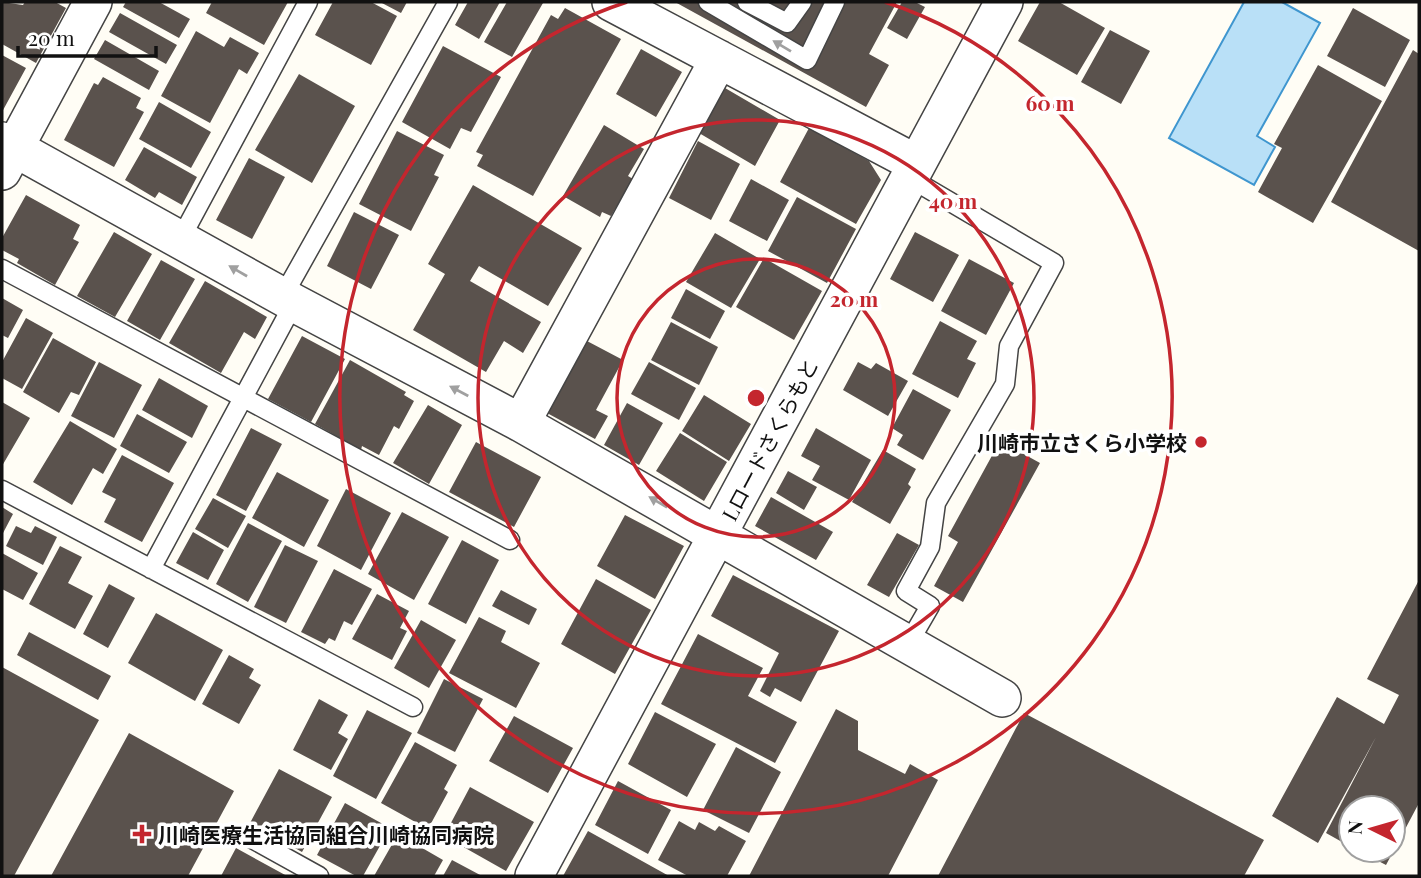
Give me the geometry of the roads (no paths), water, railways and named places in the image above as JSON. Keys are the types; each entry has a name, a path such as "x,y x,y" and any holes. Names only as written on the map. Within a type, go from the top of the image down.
{"street":[{"path":"93,2 6,153 181,238 288,300 521,424 1002,698"},
{"path":"611,2 719,59 911,170"},
{"name":"Lロードさくらもと","path":"534,876 911,170 1004,2"},
{"path":"521,424 719,59"}],"lane":[{"path":"181,238 308,2"},
{"path":"151,569 244,398 288,300 448,2"},
{"path":"708,2 807,60 835,2"},
{"path":"747,2 787,23 802,2"},
{"path":"908,644 930,606 906,591 930,547 936,503 1005,384 1009,346 1054,263 911,170"},
{"path":"2,269 510,540"},
{"path":"2,490 413,707"},
{"path":"245,835 319,876"}],"water":[{"path":"1244,2 1282,2 1320,23 1257,136 1275,147 1254,185 1169,138"}],"place":[{"name":"川崎市立さくら小学校","path":"1201,442"},
{"name":"川崎医療生活協同組合川崎協同病院","path":"142,834"}]}
